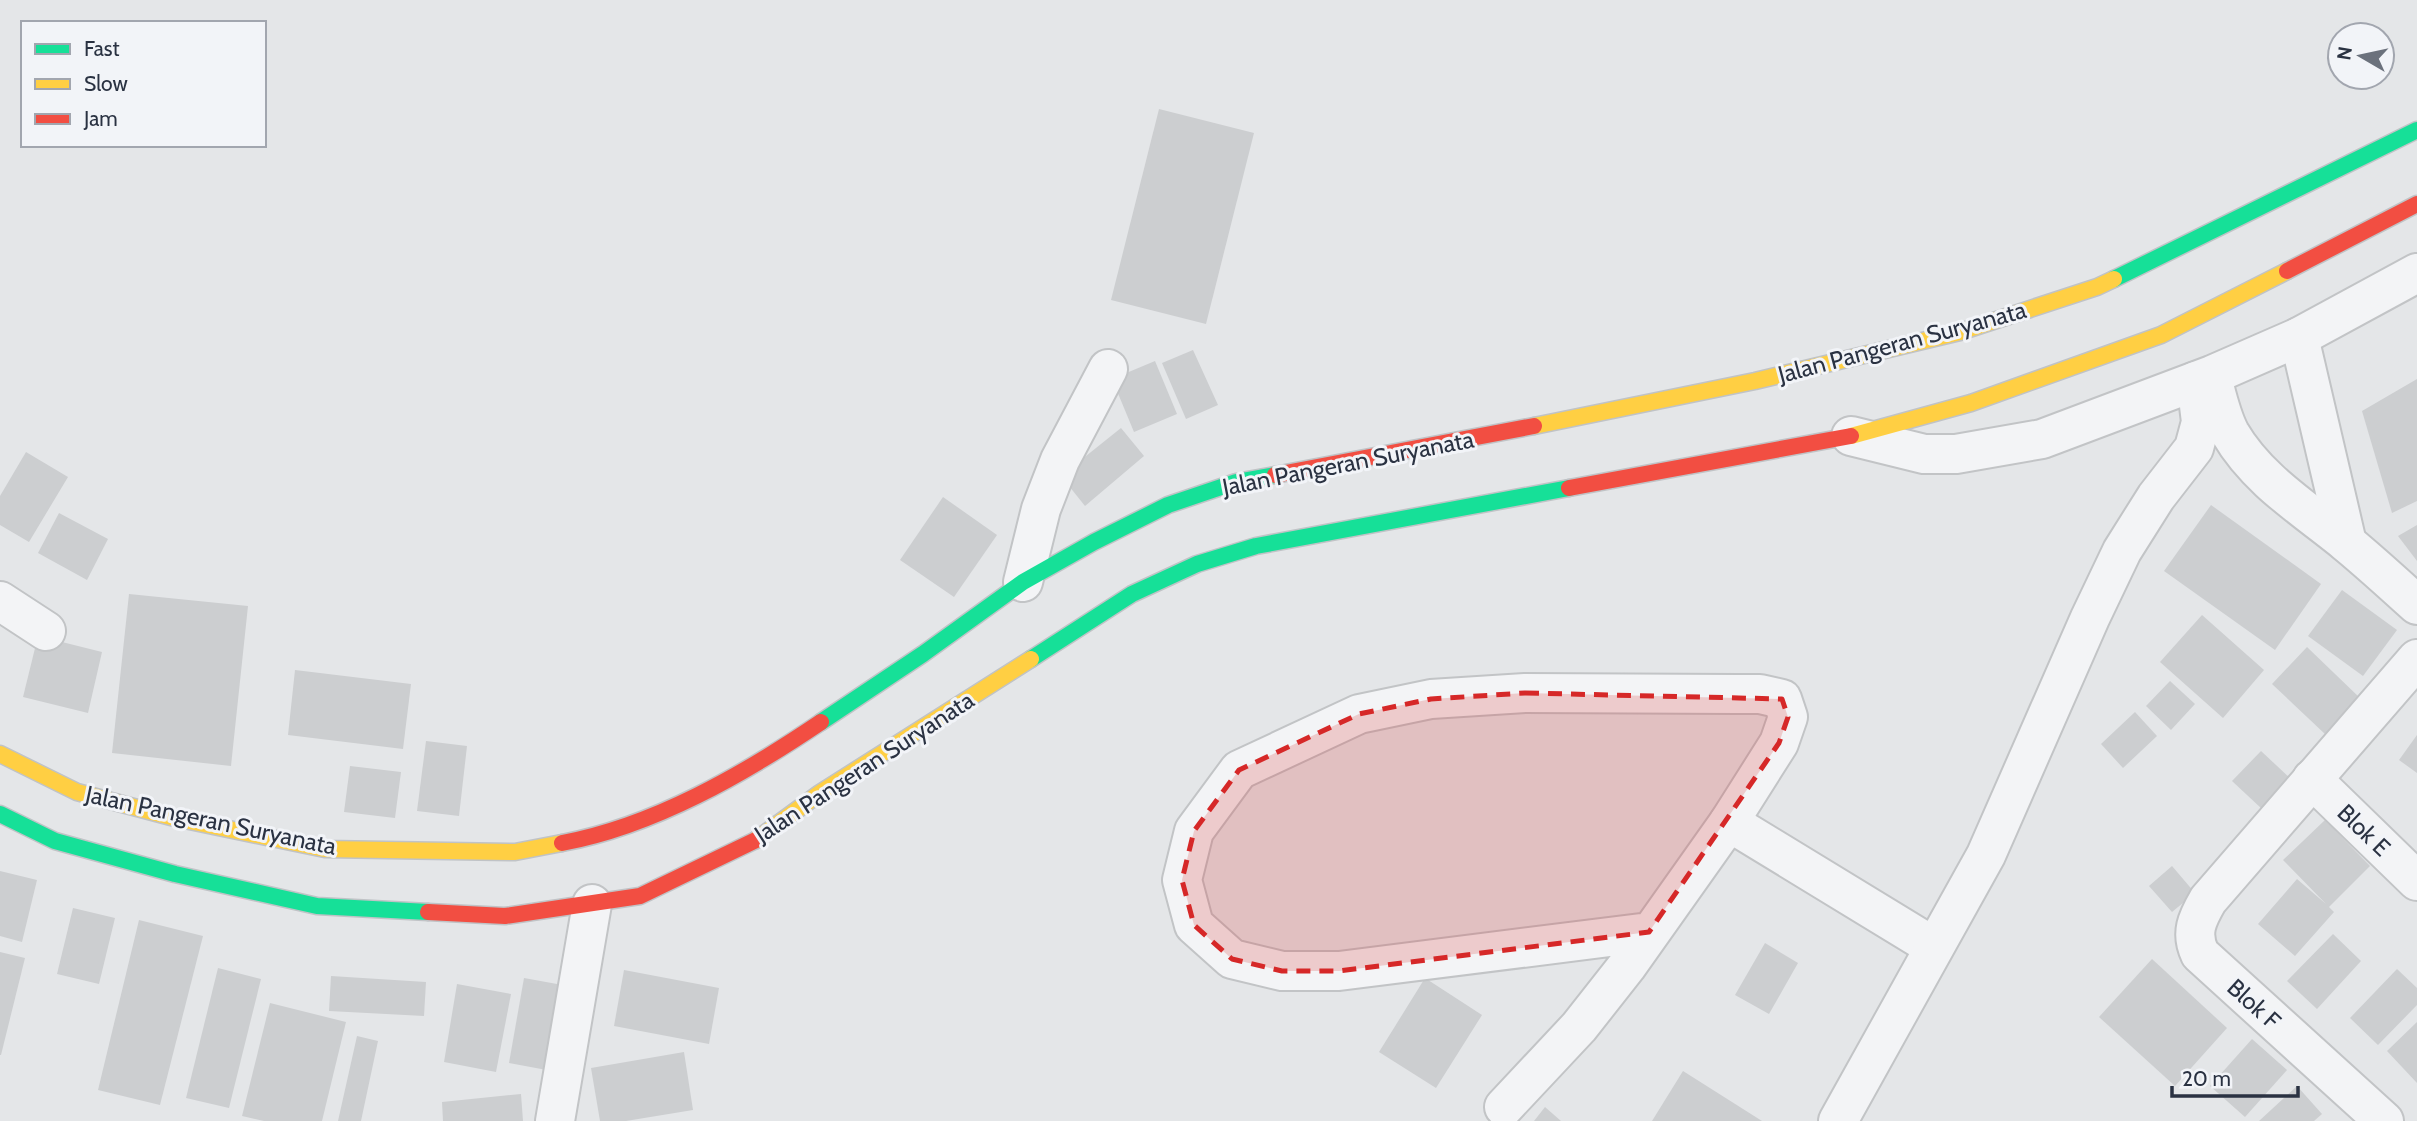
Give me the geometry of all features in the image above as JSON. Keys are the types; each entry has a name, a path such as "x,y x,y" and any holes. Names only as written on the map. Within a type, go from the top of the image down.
{"main road":[{"name":"Jalan Pangeran Suryanata","path":"0,754 77,792 175,818 325,849 515,852 578,840 644,821 772,755 923,654 1023,582 1168,505 1236,482 1755,381 1960,332 2097,287 2417,130"},
{"name":"Jalan Pangeran Suryanata","path":"0,814 55,841 175,874 317,906 505,916 640,896 754,841 820,793 1132,594 1198,564 1256,546 1850,436 1971,403 2161,335 2417,204"}],"street":[{"path":"1850,436 1924,454 1956,454 2042,439 2204,378 2299,337 2417,273"},
{"path":"2299,337 2347,543"},
{"path":"1023,582 1041,509 1060,460 1108,369"},
{"path":"2204,378 2231,434 2252,462 2289,499 2347,543 2417,605"},
{"path":"1838,1121 1986,855 2122,551 2156,497 2194,448 2200,422 2204,378"},
{"path":"0,601 46,631"},
{"name":"Blok F","path":"2384,1121 2200,954 2194,942 2198,917 2208,900 2417,659"},
{"path":"1504,1107 1579,1027 1627,966 1729,822 1779,743 1788,717 1782,699 1760,694 1525,693 1431,699 1359,714 1239,770 1194,831 1182,880 1194,925 1232,959 1282,971 1339,971 1649,932"},
{"name":"Blok E","path":"2312,779 2417,881"},
{"path":"1729,822 1934,947"},
{"path":"555,1121 592,904"}],"highlighted area":[{"path":"1525,693 1782,699 1788,717 1779,743 1649,932 1339,971 1282,971 1232,959 1194,925 1182,880 1194,831 1239,770 1359,714 1431,699"}],"building":[{"path":"1159,109 1254,133 1206,324 1111,300"},
{"path":"1193,350 1218,405 1186,419 1162,363"},
{"path":"1155,361 1177,414 1134,432 1112,379"},
{"path":"2417,379 2417,501 2392,513 2362,411"},
{"path":"1121,428 1144,456 1085,506 1061,476"},
{"path":"26,452 68,477 29,542 0,525 0,496"},
{"path":"943,497 997,535 954,597 900,560"},
{"path":"2211,505 2321,584 2275,650 2164,571"},
{"path":"59,513 108,539 87,580 38,553"},
{"path":"2417,525 2417,561 2398,536"},
{"path":"2342,590 2397,630 2363,676 2308,636"},
{"path":"129,594 248,606 231,766 112,753"},
{"path":"2202,615 2264,670 2223,718 2160,662"},
{"path":"38,636 102,652 88,713 23,697"},
{"path":"2307,647 2360,698 2326,735 2272,684"},
{"path":"295,670 411,684 403,749 288,735"},
{"path":"2170,681 2195,704 2171,730 2146,706"},
{"path":"2135,712 2157,736 2123,768 2101,744"},
{"path":"2417,735 2417,773 2399,760"},
{"path":"426,741 467,746 459,816 417,811"},
{"path":"2261,751 2291,779 2262,809 2232,781"},
{"path":"350,766 401,772 395,818 344,812"},
{"path":"2325,820 2370,866 2329,907 2334,912 2295,956 2258,924 2297,879 2326,904 2283,860"},
{"path":"2172,866 2195,893 2172,912 2149,886"},
{"path":"0,871 37,880 22,942 0,936"},
{"path":"73,908 115,918 99,984 57,974"},
{"path":"139,920 203,936 160,1105 98,1090"},
{"path":"2333,934 2361,961 2317,1009 2287,981"},
{"path":"1765,943 1798,963 1769,1014 1735,995"},
{"path":"0,952 25,958 1,1055 0,1055"},
{"path":"2152,959 2227,1028 2175,1086 2099,1017"},
{"path":"218,968 261,979 229,1108 186,1098"},
{"path":"2397,969 2417,988 2417,1005 2378,1045 2350,1018"},
{"path":"624,970 719,988 709,1044 614,1026"},
{"path":"331,976 426,982 424,1016 329,1011"},
{"path":"524,978 568,986 552,1071 509,1063"},
{"path":"1425,978 1482,1015 1436,1088 1379,1052"},
{"path":"457,984 511,994 496,1072 444,1062"},
{"path":"270,1003 346,1022 322,1121 264,1121 242,1116"},
{"path":"2417,1022 2417,1083 2387,1051"},
{"path":"357,1036 378,1041 361,1121 338,1121"},
{"path":"2252,1039 2287,1070 2245,1117 2210,1086"},
{"path":"684,1052 693,1110 626,1121 600,1121 591,1068"},
{"path":"1683,1071 1762,1121 1652,1121"},
{"path":"2297,1086 2322,1114 2314,1121 2259,1121"},
{"path":"521,1094 523,1121 443,1121 442,1102"},
{"path":"1545,1107 1561,1121 1534,1121"}],"traffic: fast":[{"path":"2114,279 2417,130"},
{"path":"821,722 923,654 1023,582 1094,542 1168,505 1236,482 1275,475"},
{"path":"1031,659 1132,594 1197,564 1256,546 1569,488"},
{"path":"0,814 55,841 175,874 317,906 428,912"}],"traffic: slow":[{"path":"1851,436 1971,403 2161,335 2287,271"},
{"path":"1534,426 1755,381 1960,332 2114,279"},
{"path":"756,840 820,793 1031,659"},
{"path":"0,754 77,792 175,818 325,849 515,852 562,843"}],"traffic: jam":[{"path":"2287,271 2417,204"},
{"path":"1275,475 1534,426"},
{"path":"1569,488 1851,436"},
{"path":"562,843 630,824 697,796 821,722"},
{"path":"428,912 505,916 640,896 756,840"}]}
